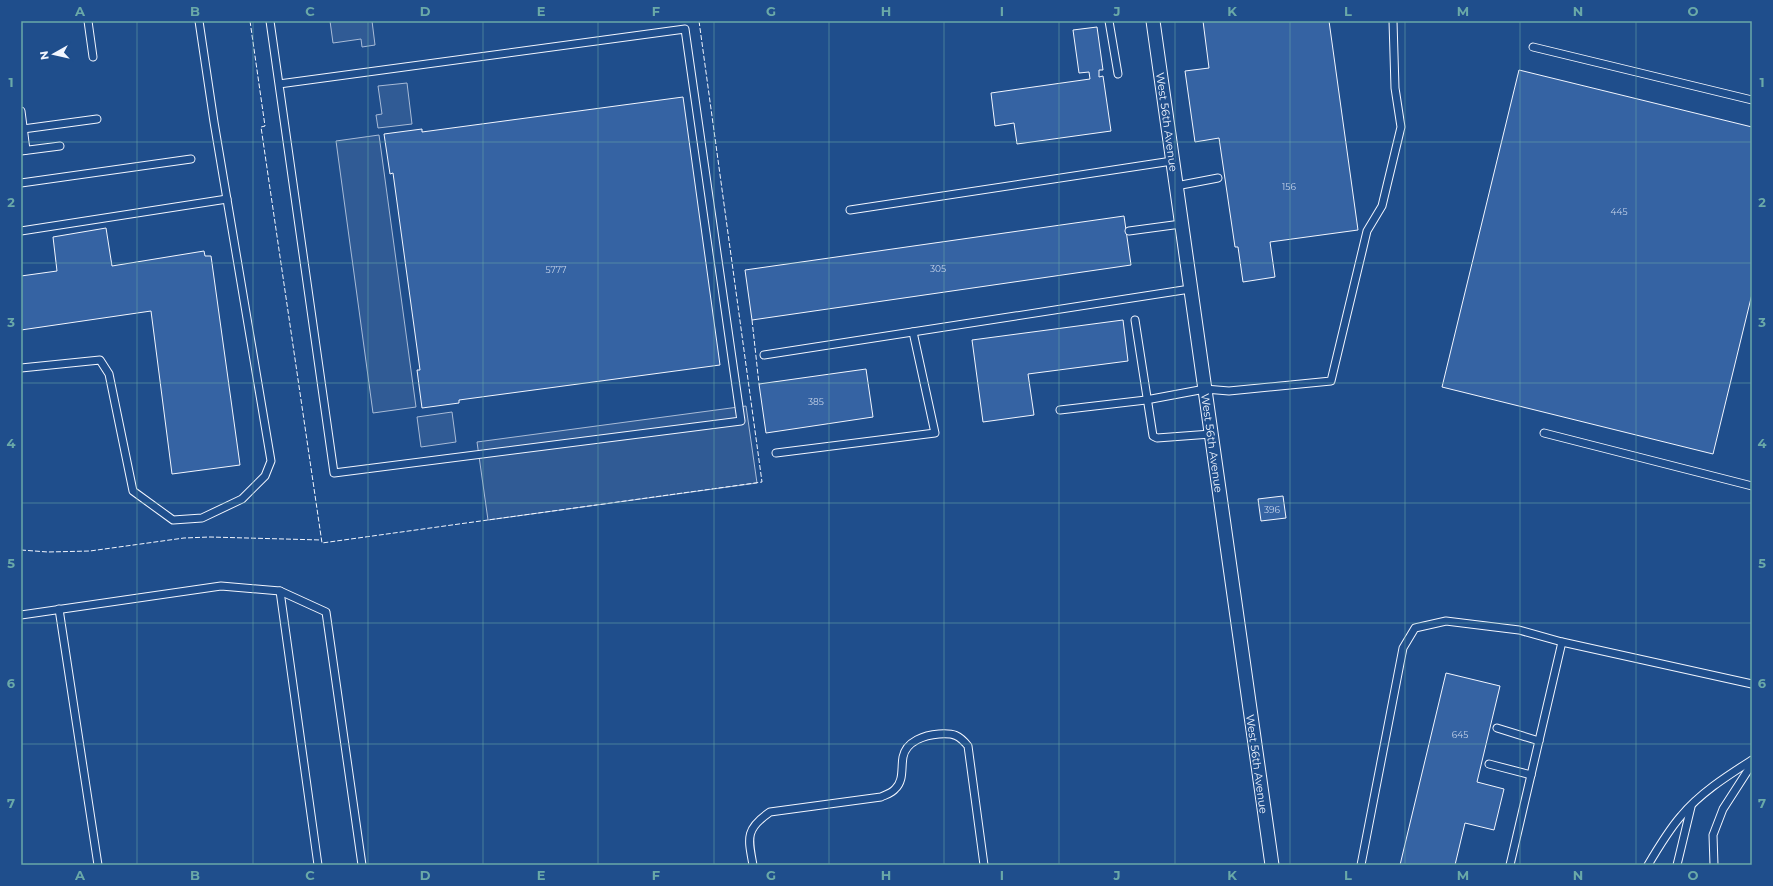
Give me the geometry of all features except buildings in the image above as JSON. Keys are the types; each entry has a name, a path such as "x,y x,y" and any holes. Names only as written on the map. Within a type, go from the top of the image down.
{"street":[{"name":"West 56th Avenue","path":"1153,21 1272,865"}],"lane":[{"path":"88,21 93,57"},
{"path":"21,368 100,360 108,374 133,491 173,520 202,518 242,499 265,476 271,461 199,21"},
{"path":"270,21 334,473 741,422 684,21"},
{"path":"1109,21 1118,74"},
{"path":"1060,410 1146,400 1205,389 1229,390 1331,381 1367,231 1382,206 1401,127 1395,88 1393,21"},
{"path":"279,84 685,29"},
{"path":"1533,47 1752,100"},
{"path":"21,111 24,150 60,146"},
{"path":"23,129 97,119"},
{"path":"21,184 191,159"},
{"path":"850,210 1172,161"},
{"path":"1176,186 1218,178"},
{"path":"21,231 227,199"},
{"path":"1129,231 1181,224"},
{"path":"764,355 1190,288"},
{"path":"1135,320 1146,400 1153,436 1157,438 1211,434"},
{"path":"776,453 935,433 913,332"},
{"path":"1544,433 1752,486"},
{"path":"21,615 221,586 280,591 326,612 362,865"},
{"path":"280,591 318,865"},
{"path":"59,609 98,865"},
{"path":"1361,865 1403,648 1415,628 1446,621 1519,630 1562,642 1752,684"},
{"path":"1510,865 1562,642"},
{"path":"1497,728 1539,741"},
{"path":"753,865 748,838 757,821 770,812 881,797 895,789 902,777 903,756 912,742 928,734 947,733 959,736 968,746 984,865"},
{"path":"1648,865 1663,839 1681,815 1725,777 1752,760"},
{"path":"1490,764 1531,775"},
{"path":"1714,865 1713,835 1723,809 1752,764"},
{"path":"1677,865 1690,806"}],"shaded area":[{"path":"330,21 372,21 375,45 362,47 361,39 333,43"},
{"path":"407,83 412,124 378,128 376,115 382,114 378,86"},
{"path":"379,135 416,407 373,413 336,141"},
{"path":"746,406 757,483 488,520 477,442"},
{"path":"452,412 456,442 421,447 417,417"}],"fence":[{"path":"250,21 265,126 261,127 322,543 762,482 699,21"},
{"path":"752,320 759,384"},
{"path":"21,550 48,552 90,551 184,538 210,537 321,540"}]}
